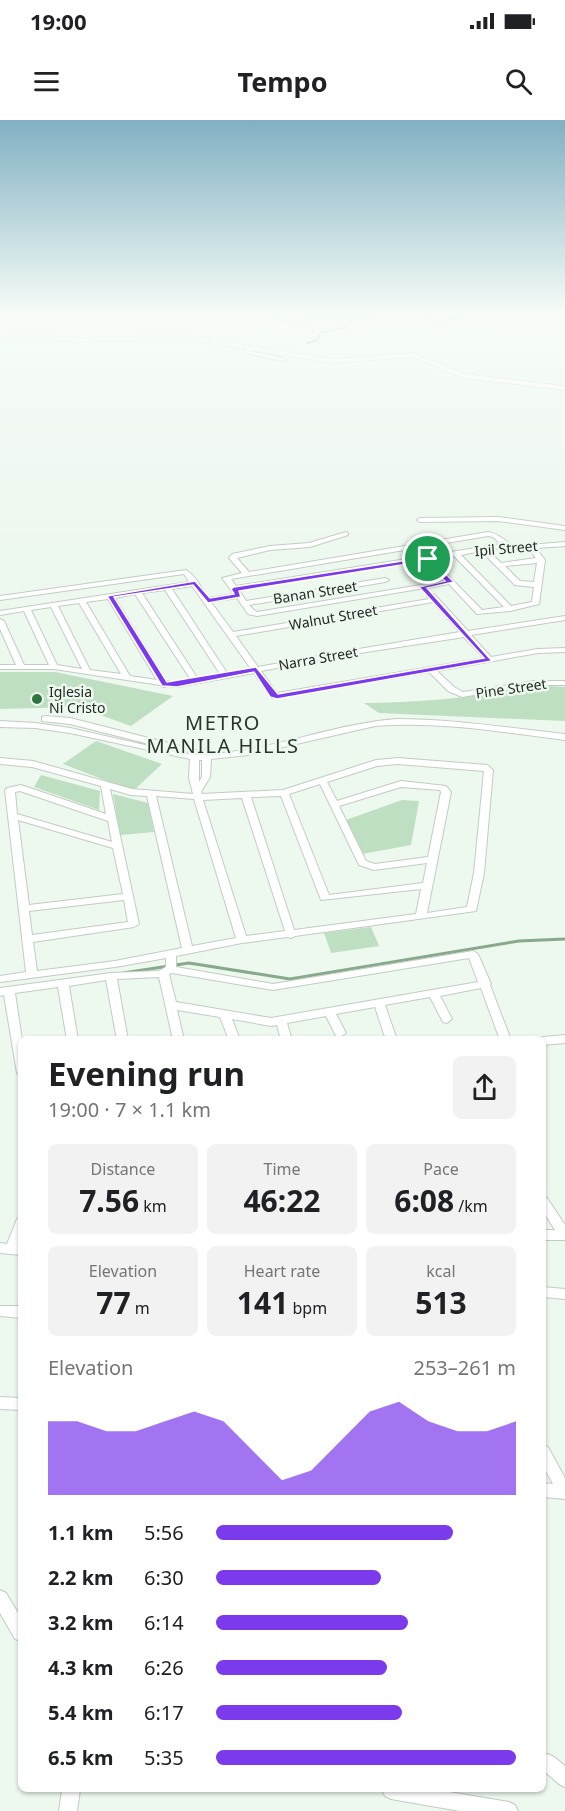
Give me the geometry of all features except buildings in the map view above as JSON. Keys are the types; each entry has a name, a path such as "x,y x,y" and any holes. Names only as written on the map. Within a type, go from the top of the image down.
{"street":[{"path":"420,520 498,519 565,528"},
{"path":"246,573 233,558 234,555 270,548 310,545 345,534"},
{"path":"450,582 254,614 226,577 492,534 507,546"},
{"name":"Ipil Street","path":"208,600 236,592 483,549 565,544"},
{"path":"428,559 480,612 510,609 535,604 541,560 530,546"},
{"path":"483,549 520,584 538,585"},
{"path":"456,554 510,609"},
{"path":"499,565 541,560"},
{"path":"373,567 395,591"},
{"path":"0,598 184,572 208,600 275,696 489,659 565,650"},
{"name":"Banan Street","path":"245,603 385,580"},
{"path":"0,613 195,583"},
{"path":"167,587 225,676"},
{"path":"422,587 489,659"},
{"path":"137,592 196,681"},
{"path":"110,596 164,685"},
{"path":"81,600 127,678"},
{"name":"Walnut Street","path":"232,634 434,600"},
{"path":"54,604 87,671"},
{"path":"27,609 54,667"},
{"name":"Narra Street","path":"0,668 54,667 164,685 565,618"},
{"path":"0,621 21,667"},
{"name":"Pine Street","path":"431,669 451,689 462,695 540,682 565,683"},
{"path":"0,717 70,721 194,754"},
{"path":"207,754 377,718 425,719 565,732"},
{"path":"0,724 43,725 194,754 266,748 324,733 388,722 436,724 565,737"},
{"path":"194,754 193,778 242,940"},
{"path":"198,794 206,777 207,754"},
{"path":"0,760 33,764 105,786 151,795 198,794 246,797 284,793 376,763 398,761 484,767 489,770 479,873 472,909 242,940 171,954 0,979"},
{"path":"323,782 336,804 362,863 374,867 433,859"},
{"path":"336,804 401,784 443,788 446,792 421,915"},
{"path":"29,939 134,924 105,786"},
{"path":"32,974 10,791 18,787 112,819"},
{"path":"284,793 325,898 426,885"},
{"path":"151,795 188,949"},
{"path":"246,797 291,934"},
{"path":"14,816 117,846"},
{"path":"25,908 127,897"},
{"path":"18,1055 5,992 111,976 166,971 273,987 291,986 468,953 476,957 505,1036"},
{"path":"171,954 164,975 178,1036"},
{"path":"111,976 122,1036"},
{"path":"63,984 72,1036"},
{"path":"170,1005 271,1022 486,984"},
{"path":"433,993 447,1019"},
{"path":"378,1002 391,1036"},
{"path":"330,1012 340,1033"},
{"path":"224,1013 233,1036"},
{"path":"281,1021 286,1036"},
{"path":"546,1041 565,1039"},
{"path":"546,1206 565,1235"},
{"path":"11,1249 18,1230"},
{"path":"546,1235 565,1235"},
{"path":"546,1292 565,1294"},
{"path":"0,1311 18,1312"},
{"path":"0,1403 18,1404"},
{"path":"546,1457 565,1492"},
{"path":"546,1490 565,1492"},
{"path":"0,1598 18,1628"},
{"path":"548,1763 565,1778"},
{"path":"68,1811 71,1792"},
{"path":"403,1792 509,1811"}],"green space":[{"path":"0,672 55,672 173,696 131,726 78,707 0,709"},
{"path":"538,685 565,687 565,721 379,713 364,703 452,698"},
{"path":"96,741 162,764 133,791 63,764"},
{"path":"41,775 100,791 99,810 34,787"},
{"path":"113,794 148,803 154,832 120,835"},
{"path":"402,800 419,801 411,845 362,854 346,820"},
{"path":"371,927 379,946 331,953 324,933"}],"waterway":[{"path":"123,973 189,963 290,979 519,941 565,939"}],"place":[{"name":"Iglesia Ni Cristo","path":"37,699"}],"district":[{"name":"METRO MANILA HILLS","path":"223,734"}],"route":[{"path":"428,559 450,582 422,587 489,659 277,697 273,695 256,670 177,685 164,685 110,596 195,583 208,600 238,595 234,589 428,559"}]}
